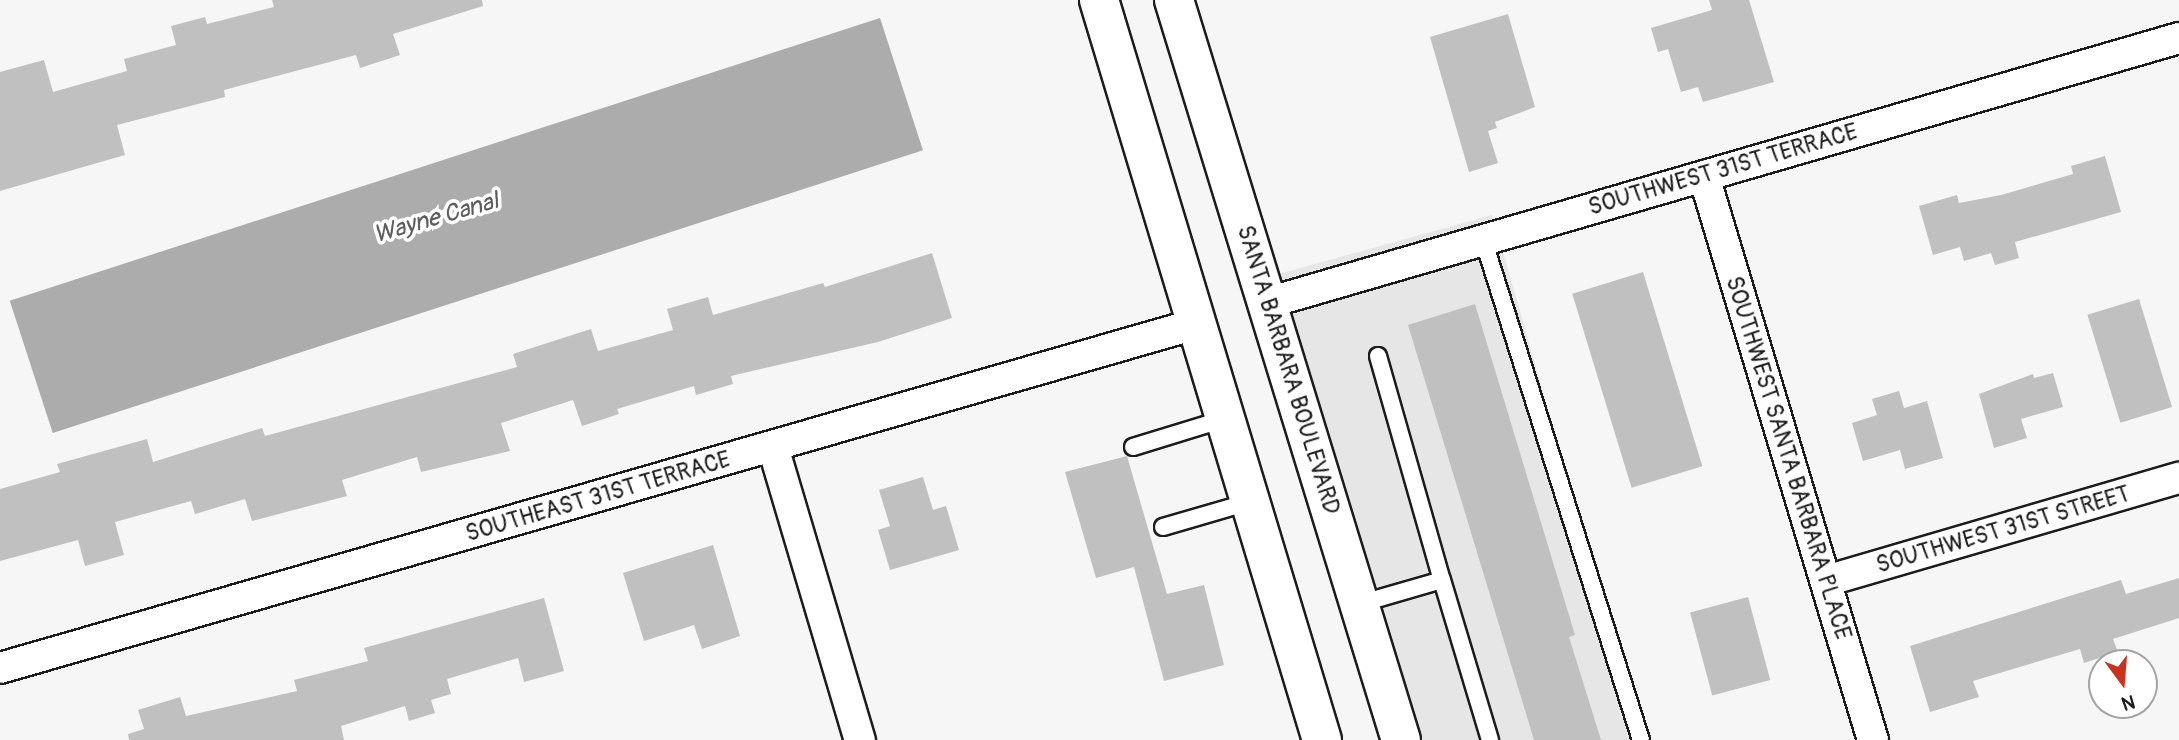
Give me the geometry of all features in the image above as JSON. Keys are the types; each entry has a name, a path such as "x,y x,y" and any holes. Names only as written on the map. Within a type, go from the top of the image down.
{"main road":[{"path":"1099,0 1322,740"},
{"name":"SANTA BARBARA BOULEVARD","path":"1174,0 1401,740"}],"street":[{"name":"SOUTHWEST 31ST TERRACE","path":"1267,303 2179,38"},
{"name":"SOUTHWEST SANTA BARBARA PLACE","path":"1704,176 1873,740"},
{"name":"SOUTHEAST 31ST TERRACE","path":"0,668 1196,324"},
{"path":"773,447 860,740"},
{"name":"SOUTHWEST 31ST STREET","path":"1826,581 2179,478"}],"lane":[{"path":"1483,239 1641,740"},
{"path":"1378,356 1490,740"},
{"path":"1133,447 1224,419"},
{"path":"1163,527 1249,502"},
{"path":"1359,604 1442,580"}],"shaded area":[{"path":"1492,215 1642,740 1417,740 1275,275"}],"water":[{"name":"Wayne Canal","path":"880,18 923,150 53,433 10,301"}],"building":[{"path":"272,0 482,0 483,6 393,34 400,55 360,68 356,55 224,90 225,97 117,125 125,155 0,191 0,72 44,60 53,92 127,71 124,59 176,45 171,26 205,17 207,24 274,7"},
{"path":"1709,0 1749,0 1774,82 1703,102 1698,87 1681,92 1668,49 1658,52 1651,28 1712,10"},
{"path":"1508,14 1535,107 1495,122 1497,128 1488,131 1498,163 1469,172 1430,37"},
{"path":"2105,156 2121,212 2015,242 2019,258 1995,265 1991,253 1964,261 1960,247 1933,255 1919,206 1957,195 1959,203 2001,195 2073,174 2071,166"},
{"path":"932,253 952,318 878,342 731,376 733,384 696,395 694,386 617,409 619,414 582,426 573,400 501,423 510,451 421,472 417,457 342,480 347,496 252,521 245,499 195,514 191,501 115,522 124,555 85,566 78,540 0,561 0,489 60,472 57,464 147,439 153,462 262,428 265,436 517,367 513,354 591,329 598,351 673,330 667,309 708,297 713,315 823,283 825,287"},
{"path":"1643,272 1702,466 1632,488 1572,294"},
{"path":"2139,299 2172,407 2120,423 2087,315"},
{"path":"1475,304 1575,635 1569,637 1601,740 1534,740 1408,325"},
{"path":"2053,373 2063,407 2021,419 2027,438 1994,448 1979,394 2033,374 2034,378"},
{"path":"1899,391 1904,408 1927,401 1943,458 1905,469 1900,450 1863,461 1852,423 1877,415 1872,399"},
{"path":"1127,456 1167,594 1204,585 1224,665 1164,681 1134,567 1096,578 1065,472"},
{"path":"923,477 933,510 946,506 959,550 890,570 878,530 890,526 879,490"},
{"path":"713,545 740,636 702,649 694,625 644,641 623,573"},
{"path":"2179,578 2179,618 2113,639 2117,649 2088,649 2088,662 2084,663 2080,649 1973,681 1979,697 1930,712 1910,646 2121,580 2126,594"},
{"path":"1748,597 1770,680 1712,696 1690,613"},
{"path":"544,598 564,671 524,682 518,658 447,679 451,694 431,700 435,713 409,721 405,706 341,726 344,740 129,740 128,734 144,729 138,710 180,697 186,716 297,691 294,680 368,661 364,648"}]}
